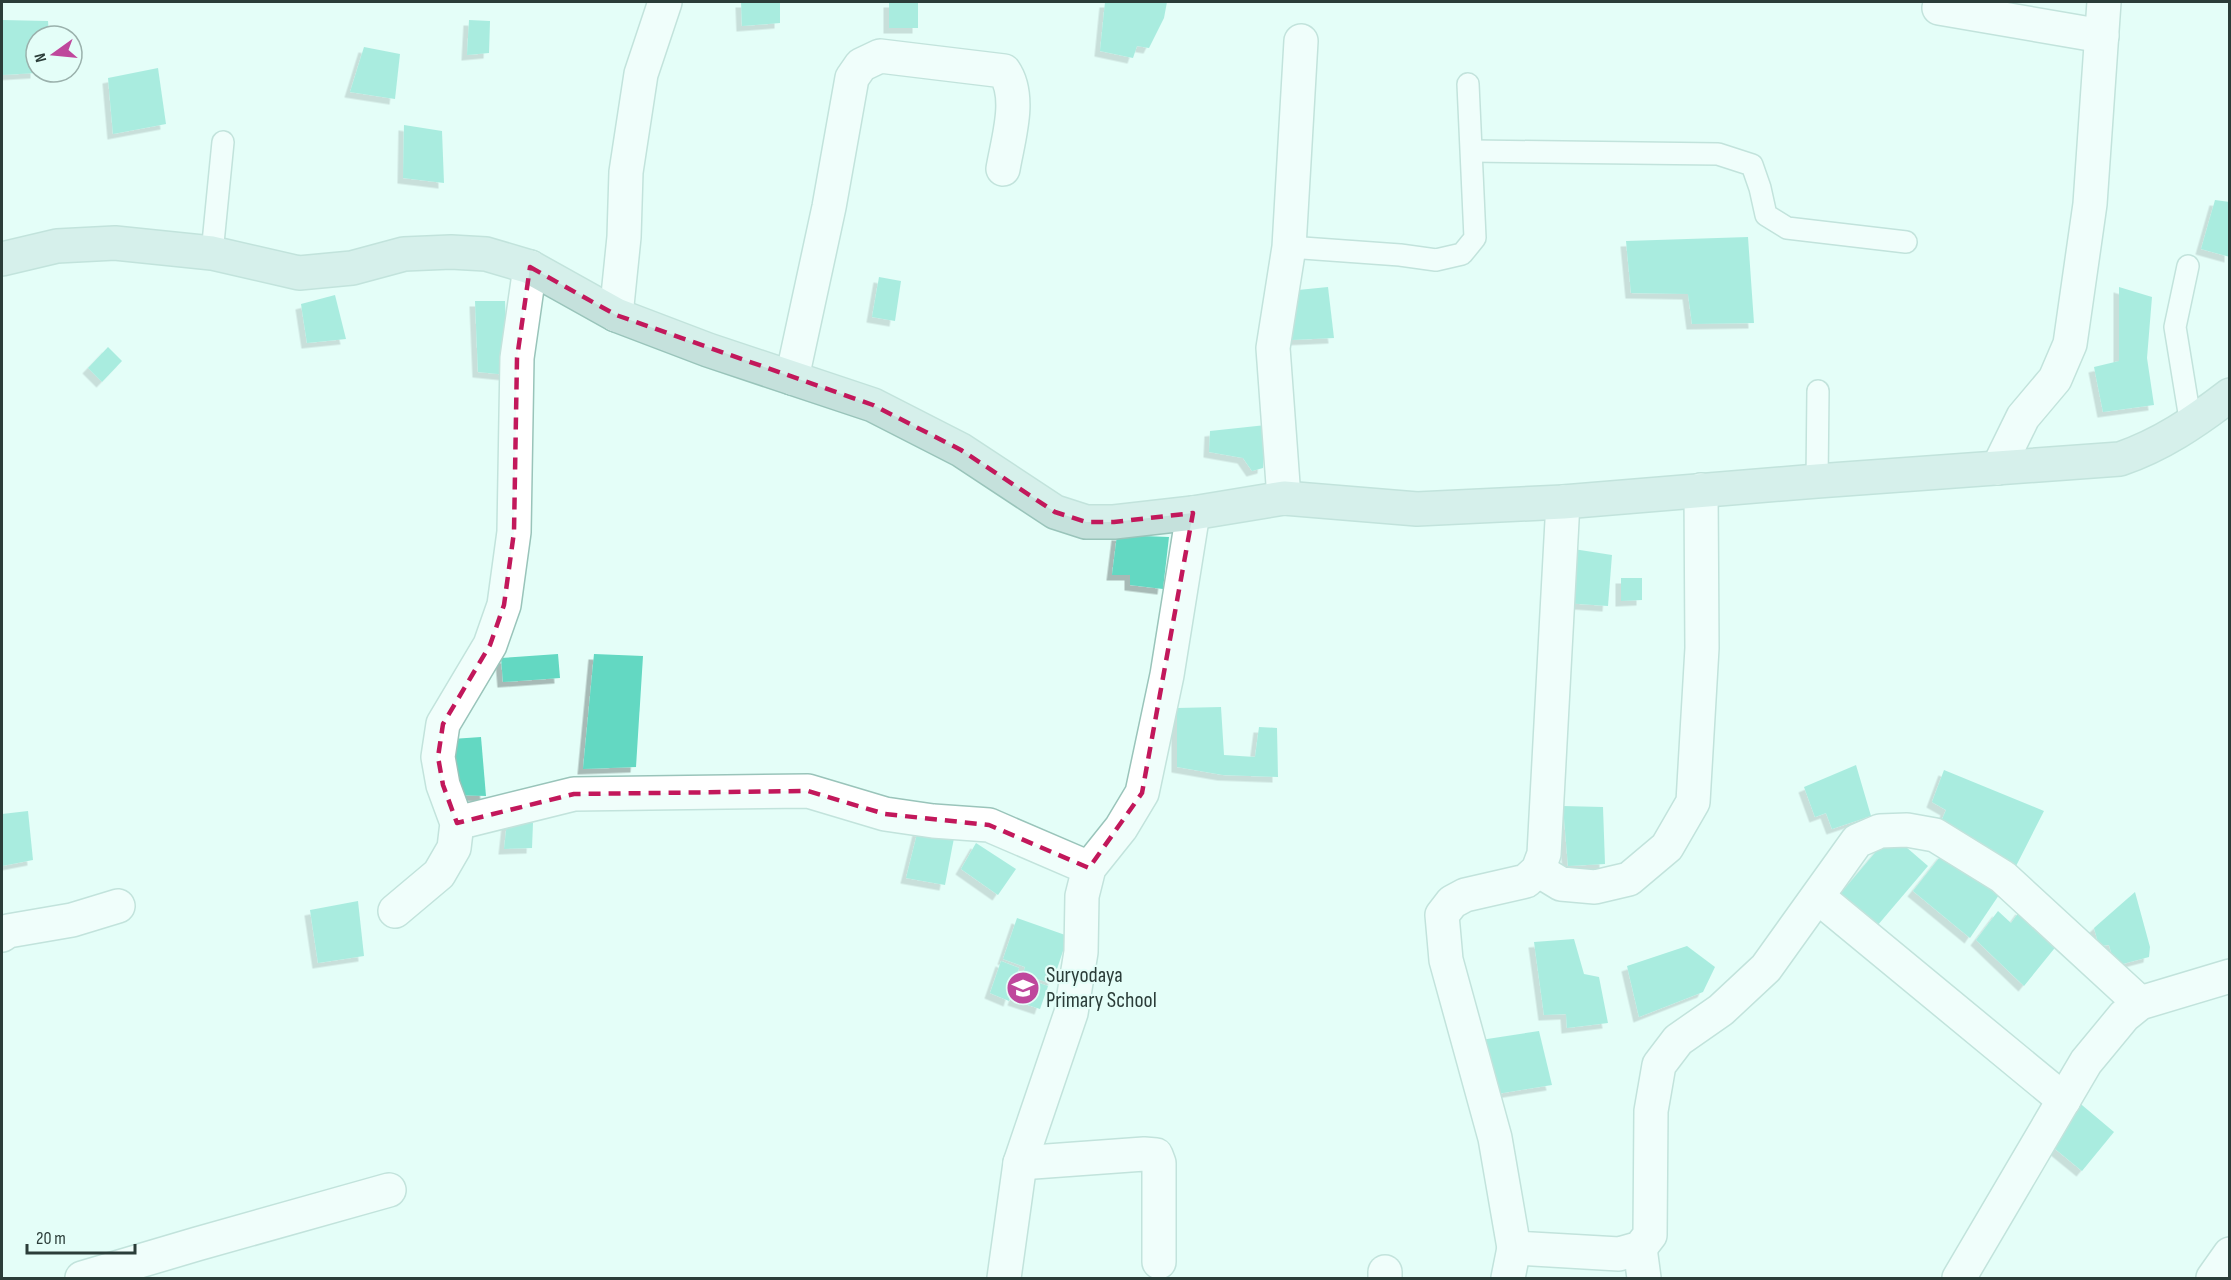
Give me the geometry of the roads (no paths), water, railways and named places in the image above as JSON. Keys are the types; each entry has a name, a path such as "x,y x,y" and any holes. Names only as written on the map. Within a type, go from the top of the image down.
{"street":[{"path":"616,315 624,237 626,172 641,74 665,2"},
{"path":"1998,468 2023,417 2055,379 2070,344 2090,204 2104,2"},
{"path":"1939,8 2102,36"},
{"path":"1284,498 1273,348 1289,247 1301,40"},
{"path":"792,378 829,207 852,78 861,65 880,56 1004,71 1011,81 1014,100 1003,169"},
{"path":"2,259 57,246 115,243 212,253 299,273 352,268 404,254 451,252 486,254 530,267 616,315 708,350 873,405 961,450 1055,512 1086,522 1114,522 1192,513 1284,498 1417,509 1563,502 2120,459 2146,451 2191,424 2229,395"},
{"path":"395,911 439,874 454,848 458,823 442,785 438,757 443,724 490,645 504,605 514,532 517,358 530,267"},
{"path":"1538,870 1561,884 1595,887 1629,879 1667,847 1693,801 1702,648 1701,490"},
{"path":"1563,502 1544,855 1538,870 1526,881 1465,894 1452,902 1442,915 1446,960 1495,1138 1511,1263 1618,1254 1642,1263 1650,1235 1651,1111 1659,1065 1678,1040 1721,1010 1766,968 1857,841 1880,831 1907,830 1935,834 2003,878 2140,1003"},
{"path":"1004,1278 1020,1163 1071,1013 1081,952 1082,896 1089,868 1121,828 1142,793 1167,675 1192,513"},
{"path":"458,823 574,794 808,791 885,814 933,821 989,825 1089,868"},
{"path":"1818,897 2064,1100"},
{"path":"2,934 72,920 118,906"},
{"path":"1959,1278 2086,1062 2124,1016 2140,1003 2229,976"},
{"path":"1020,1163 1156,1155 1159,1163 1159,1262"},
{"path":"82,1278 389,1190"},
{"path":"2213,1278 2229,1254"}],"lane":[{"path":"1289,247 1400,255 1436,260 1462,254 1475,238 1473,151 1468,84"},
{"path":"212,253 223,142"},
{"path":"1473,151 1718,154 1752,165 1766,215 1787,228 1906,242"},
{"path":"2188,266 2175,327 2191,424"},
{"path":"1818,391 1818,481"}],"place":[{"name":"Suryodaya Primary School","path":"1023,988"}]}
